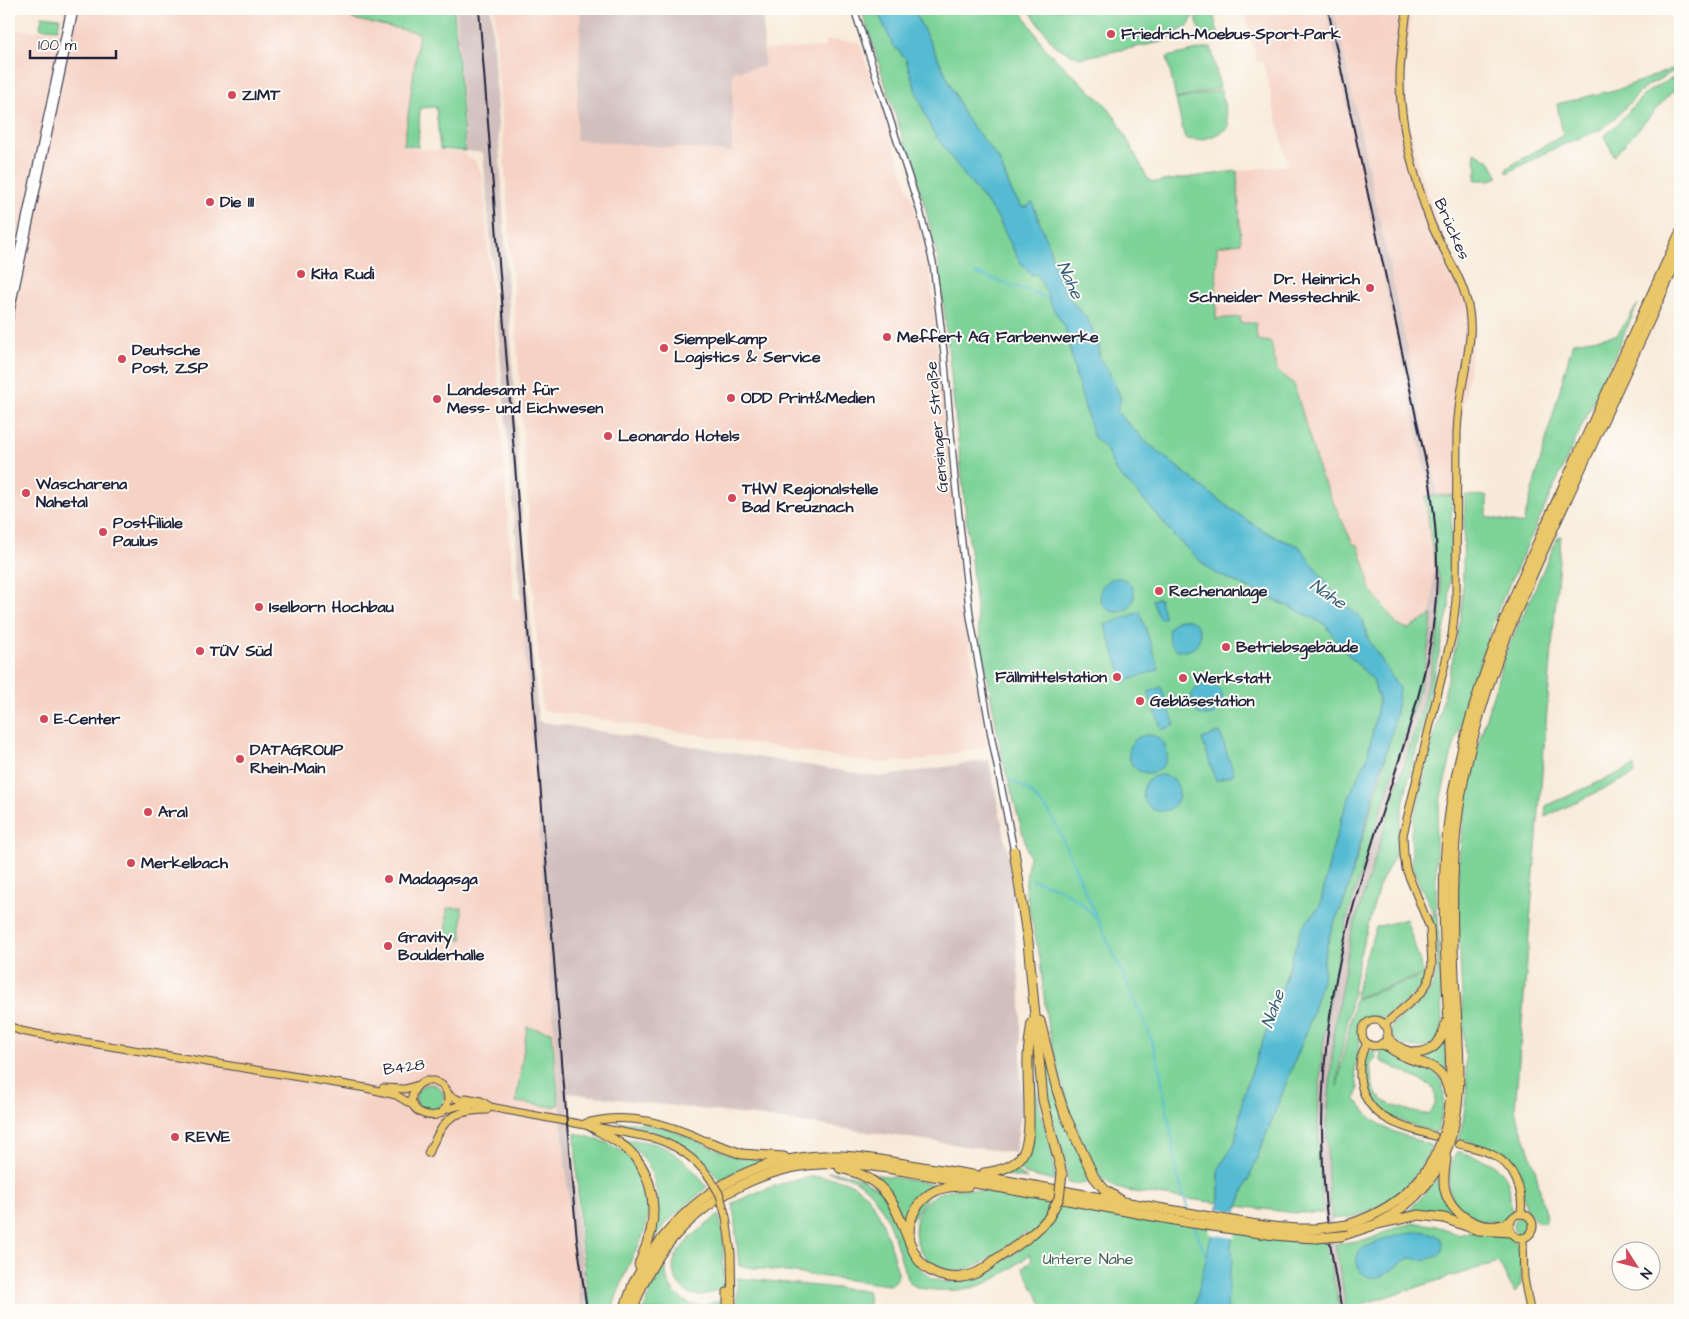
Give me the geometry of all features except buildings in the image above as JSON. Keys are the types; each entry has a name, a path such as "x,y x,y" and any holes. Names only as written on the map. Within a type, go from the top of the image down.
{"highway":[{"path":"1316,1234 1373,1216 1387,1208 1417,1183 1432,1163 1441,1145 1447,1126 1451,1102 1445,858 1453,795 1476,698 1501,628 1526,569 1680,233"},
{"path":"1510,1222 1503,1224 1478,1224 1462,1216 1446,1196 1444,1183 1448,1148 1457,1117 1459,1085 1452,928 1454,860 1461,794 1471,745 1484,700 1510,626 1680,253"},
{"path":"820,1164 857,1173 871,1180 883,1190 895,1208 913,1251 922,1265 936,1274 947,1277 965,1277 985,1268 1031,1235 1049,1217 1059,1198 1062,1174 1043,1100 1026,922 1014,851"},
{"path":"973,1175 997,1172 1007,1168 1019,1159 1027,1146 1030,1129 1028,1061 1034,994"},
{"path":"1034,994 1057,1090 1065,1115 1096,1180 1105,1190 1123,1202"},
{"path":"1384,1040 1411,1052 1420,1053 1428,1050 1436,1046 1444,1035 1449,1008"},
{"path":"1384,1040 1404,1057 1435,1068 1444,1078 1451,1102"},
{"path":"585,1124 627,1150 636,1158 650,1185 653,1208 652,1226 624,1310"},
{"path":"708,1142 742,1154 799,1158"},
{"path":"1377,1224 1397,1212 1422,1190 1434,1174 1448,1148"},
{"path":"633,1285 645,1262 660,1240 677,1220 702,1199 728,1182 751,1171 799,1158 827,1155 858,1157 973,1175 1123,1202 1147,1210"},
{"path":"635,1310 638,1295 649,1272 670,1241 708,1206 730,1191 761,1177 793,1168 820,1164 859,1165 1243,1226 1292,1228 1316,1234 1342,1236 1377,1224 1410,1216 1427,1215 1451,1220 1478,1230 1510,1232"},
{"path":"913,1251 909,1238 909,1226 916,1208 924,1198 944,1188 984,1185"}],"main road":[{"name":"Brückes","path":"1384,1025 1422,992 1428,982 1432,965 1430,928 1406,869 1403,835 1452,635 1456,600 1458,415 1471,326 1464,290 1425,207 1406,132 1401,100 1400,74 1407,9"},
{"path":"1375,1020 1384,1025 1387,1030 1384,1040 1375,1046 1367,1043 1362,1034 1366,1024 1375,1020"},
{"path":"9,1028 366,1088 396,1095 414,1106 421,1114 428,1116 436,1115 444,1110 458,1106 491,1108 585,1124 669,1143 690,1156 710,1178 720,1195 729,1234 732,1271 732,1310"},
{"path":"1367,1043 1361,1060 1360,1074 1364,1094 1371,1106 1392,1123 1434,1136"},
{"name":"B428","path":"366,1088 379,1084 404,1085 434,1077 446,1083 455,1095 481,1101 491,1108"},
{"path":"366,1088 398,1090 418,1085 425,1081 434,1081 442,1084 454,1098 482,1107"},
{"path":"414,1106 412,1095 418,1085"},
{"path":"444,1110 448,1099 447,1092"},
{"path":"428,1153 441,1127 454,1115 470,1111 502,1110"},
{"path":"585,1124 604,1119 639,1119 670,1126 708,1142"},
{"path":"1459,1144 1492,1154 1507,1165 1514,1174 1518,1186 1521,1214"},
{"path":"1521,1214 1530,1218 1534,1227 1530,1235 1523,1238 1515,1237 1510,1232 1510,1222 1514,1216 1521,1214"},
{"path":"727,1310 729,1234"},
{"path":"1523,1238 1524,1278 1530,1310"}],"street":[{"path":"9,295 70,9"},
{"path":"9,320 75,9"},
{"name":"Gensinger Straße","path":"854,9 917,202 933,263 944,353 955,482 970,616 1014,851"}],"shaded area":[{"path":"65,9 353,9 352,19 419,33 404,147 463,153 475,161 483,177 514,599 521,599 563,1141 571,1234 581,1310 9,1310 9,29 61,32"},
{"path":"456,9 491,9 519,474 538,721 880,777 989,760 1009,858 1021,1001 1021,1112 1015,1153 763,1117 568,1093 578,1233 588,1310 581,1310 571,1234 520,583 483,153 466,151"},
{"path":"494,9 763,9 763,50 825,47 825,40 859,42 918,218 930,274 963,614 987,741 984,747 922,760 875,763 542,710"},
{"path":"581,9 763,9 764,67 733,71 732,152 576,140"},
{"path":"1244,9 1412,9 1405,70 1408,117 1420,173 1440,232 1469,290 1475,316 1475,329 1461,427 1461,495 1426,496 1434,556 1432,615 1409,629 1397,626 1369,587 1368,576 1320,474 1294,384 1277,371 1271,342 1257,340 1240,323 1241,317 1216,319 1217,245 1241,243 1237,171 1288,165 1263,62 1257,63"},
{"path":"1326,9 1334,9 1434,474 1440,519 1442,592 1439,628 1429,678 1351,935 1334,1029 1327,1125 1328,1179 1337,1260 1347,1310 1339,1310 1330,1262 1320,1181 1319,1081 1325,1029 1334,975 1354,899 1412,715 1422,676 1431,627 1434,556 1427,479"}],"green space":[{"path":"353,9 454,9 465,151 440,149 436,107 420,108 418,147 404,145 419,33 352,19"},
{"path":"861,9 877,9 892,44 906,59 916,91 965,176 997,216 1018,259 1031,275 1037,273 1051,305 1065,327 1076,376 1093,436 1107,451 1115,470 1154,511 1175,537 1211,571 1326,625 1340,646 1373,680 1379,700 1367,759 1354,785 1342,817 1333,847 1320,906 1301,929 1282,989 1244,1092 1235,1142 1219,1169 1219,1203 1127,1191 1114,1187 1099,1176 1072,1118 1047,1023 1040,959 1025,889 1029,856 1002,757 978,625 939,264 925,206"},
{"path":"915,9 1020,9 1046,50 1104,103 1117,120 1148,179 1154,182 1237,171 1241,243 1217,246 1216,319 1241,317 1240,323 1256,323 1257,340 1271,342 1277,371 1294,384 1320,474 1353,544 1358,545 1368,576 1369,587 1397,625 1409,629 1432,615 1428,650 1420,684 1353,899 1332,989 1324,1035 1318,1114 1318,1147 1323,1213 1296,1213 1238,1206 1307,1030 1324,973 1323,961 1332,927 1344,902 1381,775 1397,706 1398,688 1368,639 1363,620 1336,596 1299,546 1277,538 1257,527 1221,502 1146,442 1117,412 1109,372 1099,358 1099,345 1087,319 1067,295 1057,276 1048,244 1032,203 1027,208 1022,207 1012,193 998,158 965,117 917,17"},
{"name":"Friedrich-Moebus-Sport-Park","path":"1028,9 1197,9 1189,25 1162,42 1080,58 1055,46"},
{"path":"1213,13 1219,37 1202,41 1196,17"},
{"path":"42,16 60,18 58,29 40,28"},
{"path":"1211,47 1220,88 1176,99 1167,57"},
{"path":"1677,67 1678,69 1645,87 1602,129 1555,148 1507,173 1507,168 1563,135 1557,104 1622,88"},
{"path":"1680,75 1680,83 1614,156 1604,136 1644,95"},
{"path":"1221,90 1229,127 1208,138 1197,140 1185,139 1176,100"},
{"path":"1475,152 1491,162 1499,177 1490,180 1475,180 1477,167 1474,159"},
{"path":"1638,304 1498,609 1469,695 1441,797 1436,831 1436,913 1434,914 1412,863 1411,832 1456,645 1462,606 1465,495 1487,496 1487,517 1523,524 1573,342 1617,335"},
{"path":"1452,495 1449,609 1406,791 1396,853 1379,886 1359,958 1337,1087 1355,999 1426,975 1420,988 1401,1005 1383,1018 1369,1018 1361,1025 1355,1070 1358,1089 1356,1100 1370,1117 1387,1129 1432,1146 1414,1176 1391,1199 1360,1215 1332,1219 1328,1179 1327,1125 1334,1029 1351,935 1419,716 1439,628 1442,592 1431,542 1425,496"},
{"path":"1561,536 1515,1110 1535,1168 1546,1218 1544,1223 1537,1222 1526,1209 1520,1178 1508,1160 1492,1149 1459,1139 1467,1089 1458,885 1459,857 1468,785 1476,751 1505,655 1558,537"},
{"path":"1634,766 1635,774 1545,817 1546,806"},
{"path":"447,908 462,908 462,939 447,939"},
{"path":"1438,914 1441,1030 1437,1040 1431,1045 1415,1048 1400,1043 1394,1038 1391,1032 1392,1025 1420,1002 1433,985 1436,975 1437,956 1431,916"},
{"path":"1406,919 1424,974 1355,998 1364,962 1376,927"},
{"path":"527,1027 552,1032 559,1104 553,1107 516,1102"},
{"path":"1034,1031 1038,1092 1052,1155 1055,1181 1024,1174 1016,1166 1026,1154"},
{"path":"1042,1039 1092,1180 1086,1183 1068,1183 1066,1166 1047,1099"},
{"path":"1445,1039 1447,1076 1417,1058 1417,1056 1437,1048"},
{"path":"1385,1048 1429,1069 1442,1082 1444,1088 1443,1106 1436,1133 1398,1120 1378,1106 1370,1096 1366,1084 1365,1066 1368,1055 1374,1049 1376,1057 1371,1064 1372,1084 1381,1099 1398,1107 1425,1114 1431,1111 1435,1104 1436,1096 1430,1085 1381,1061 1380,1049"},
{"path":"430,1084 440,1088 444,1098 440,1108 430,1112 420,1108 416,1098 420,1088"},
{"path":"617,1122 640,1123 666,1128 730,1155 769,1160 735,1172 720,1181 709,1167 687,1147 662,1135"},
{"path":"575,1133 609,1144 627,1155 640,1171 647,1191 648,1212 644,1233 618,1291 612,1310 590,1310 580,1235"},
{"path":"620,1138 643,1141 664,1147 691,1168 707,1187 668,1221 650,1246 657,1210 657,1198 652,1174 647,1163 637,1151"},
{"path":"1457,1151 1492,1164 1503,1174 1507,1180 1510,1192 1512,1211 1507,1219 1491,1221 1477,1219 1465,1214 1456,1205 1451,1194 1449,1180 1451,1166"},
{"path":"1013,1168 1027,1179 995,1174"},
{"name":"Untere Nahe","path":"827,1172 856,1177 881,1192 893,1209 905,1245 917,1265 931,1277 947,1282 963,1280 979,1274 1028,1243 1025,1232 1002,1250 978,1265 960,1271 943,1269 927,1259 920,1249 916,1238 915,1226 918,1215 933,1196 953,1189 962,1189 990,1192 1017,1198 1016,1194 1325,1240 1340,1310 1045,1310 1023,1268 1032,1260 1030,1254 997,1278 976,1287 950,1290 919,1288 907,1279 889,1223 874,1197 865,1187 853,1179"},
{"path":"1441,1172 1458,1219 1432,1212 1403,1214 1420,1199"},
{"path":"867,1173 942,1185 932,1189 906,1229"},
{"path":"812,1177 834,1178 851,1184 864,1193 881,1219 887,1235 898,1272 897,1278 893,1283 889,1285 739,1266 733,1203 771,1187"},
{"path":"719,1215 723,1235 723,1286 703,1295 690,1294 679,1285 675,1278 674,1261 688,1240"},
{"path":"1522,1217 1528,1220 1531,1226 1528,1232 1522,1235 1516,1232 1513,1226 1516,1220"},
{"path":"1416,1223 1449,1230 1459,1235 1470,1231 1506,1234 1519,1246 1521,1284 1515,1293 1498,1262 1366,1303 1357,1310 1347,1310 1335,1244 1370,1239 1397,1227"},
{"path":"666,1263 668,1283 675,1293 686,1302 697,1305 723,1299 722,1310 644,1310 650,1291"},
{"path":"737,1278 867,1291 870,1310 737,1310"}],"water":[{"name":"Nahe","path":"877,9 915,9 917,17 965,117 998,158 1012,193 1022,207 1027,207 1032,202 1048,244 1057,276 1067,295 1087,319 1099,345 1099,358 1109,372 1121,398 1117,412 1146,442 1221,502 1257,527 1277,538 1299,546 1336,596 1363,620 1368,639 1399,688 1391,737 1344,902 1332,927 1323,961 1324,973 1307,1030 1238,1206 1231,1247 1233,1259 1229,1276 1227,1310 1194,1310 1219,1203 1219,1169 1235,1142 1244,1092 1282,989 1301,929 1320,906 1333,847 1342,817 1354,785 1367,759 1379,700 1373,680 1340,646 1326,625 1211,571 1175,537 1154,511 1115,470 1107,451 1093,436 1076,376 1065,327 1051,305 1037,274 1031,275 1018,259 997,216 932,131 906,59 892,44"},
{"path":"1117,578 1129,583 1134,595 1129,607 1117,612 1105,607 1100,595 1105,583"},
{"path":"1159,598 1165,617 1159,619 1152,600"},
{"path":"1140,612 1159,669 1124,682 1105,625"},
{"path":"1184,619 1196,623 1200,635 1196,647 1184,651 1172,647 1168,635 1172,623"},
{"path":"1207,684 1219,688 1223,700 1219,712 1207,716 1195,712 1191,700 1195,688"},
{"path":"1161,687 1175,725 1162,730 1148,692"},
{"path":"1220,732 1234,774 1216,781 1202,739"},
{"path":"1148,735 1161,741 1167,754 1161,767 1148,773 1135,767 1129,754 1135,741"},
{"path":"1161,775 1168,776 1174,780 1178,786 1178,800 1174,806 1168,810 1161,811 1154,810 1148,806 1144,800 1143,793 1144,786 1148,780 1154,776"},
{"path":"1419,1231 1430,1233 1442,1240 1443,1245 1439,1256 1423,1260 1409,1258 1379,1277 1373,1278 1360,1270 1357,1256 1364,1248 1388,1239"}],"pier":[{"path":"1215,1208 1239,1212 1235,1238 1209,1234"}],"waterway":[{"path":"975,273 1038,294 1050,301"},
{"path":"1008,780 1019,784 1029,791 1049,812 1149,1032 1160,1070 1177,1175 1188,1210"},
{"path":"1032,880 1042,882 1067,893 1095,917"},
{"path":"1194,1226 1207,1259"}],"railway":[{"path":"479,9 568,1137 577,1240 587,1310"},
{"path":"1328,9 1429,477 1436,533 1437,570 1433,626 1424,675 1352,911 1336,981 1329,1028 1324,1075 1323,1169 1333,1263 1342,1310"}],"place":[{"name":"Friedrich-Moebus-Sport-Park","path":"1111,34"},
{"name":"ZIMT","path":"232,95"},
{"name":"Die 111","path":"210,202"},
{"name":"Kita Rudi","path":"301,274"},
{"name":"Dr. Heinrich Schneider Messtechnik","path":"1370,288"},
{"name":"Meffert AG Farbenwerke","path":"887,337"},
{"name":"Siempelkamp Logistics & Service","path":"664,348"},
{"name":"Deutsche Post, ZSP","path":"122,359"},
{"name":"ODD Print&Medien","path":"731,398"},
{"name":"Landesamt für Mess- und Eichwesen","path":"437,399"},
{"name":"Leonardo Hotels","path":"608,436"},
{"name":"Wascharena Nahetal","path":"26,493"},
{"name":"THW Regionalstelle Bad Kreuznach","path":"732,498"},
{"name":"Postfiliale Paulus","path":"103,532"},
{"name":"Rechenanlage","path":"1159,591"},
{"name":"Iselborn Hochbau","path":"259,607"},
{"name":"Betriebsgebäude","path":"1226,647"},
{"name":"TÜV Süd","path":"200,651"},
{"name":"Fällmittelstation","path":"1117,677"},
{"name":"Werkstatt","path":"1183,678"},
{"name":"Gebläsestation","path":"1140,701"},
{"name":"E-Center","path":"44,719"},
{"name":"DATAGROUP Rhein-Main","path":"240,759"},
{"name":"Aral","path":"148,812"},
{"name":"Merkelbach","path":"131,863"},
{"name":"Madagasga","path":"389,879"},
{"name":"Gravity Boulderhalle","path":"388,946"},
{"name":"REWE","path":"175,1137"}]}
